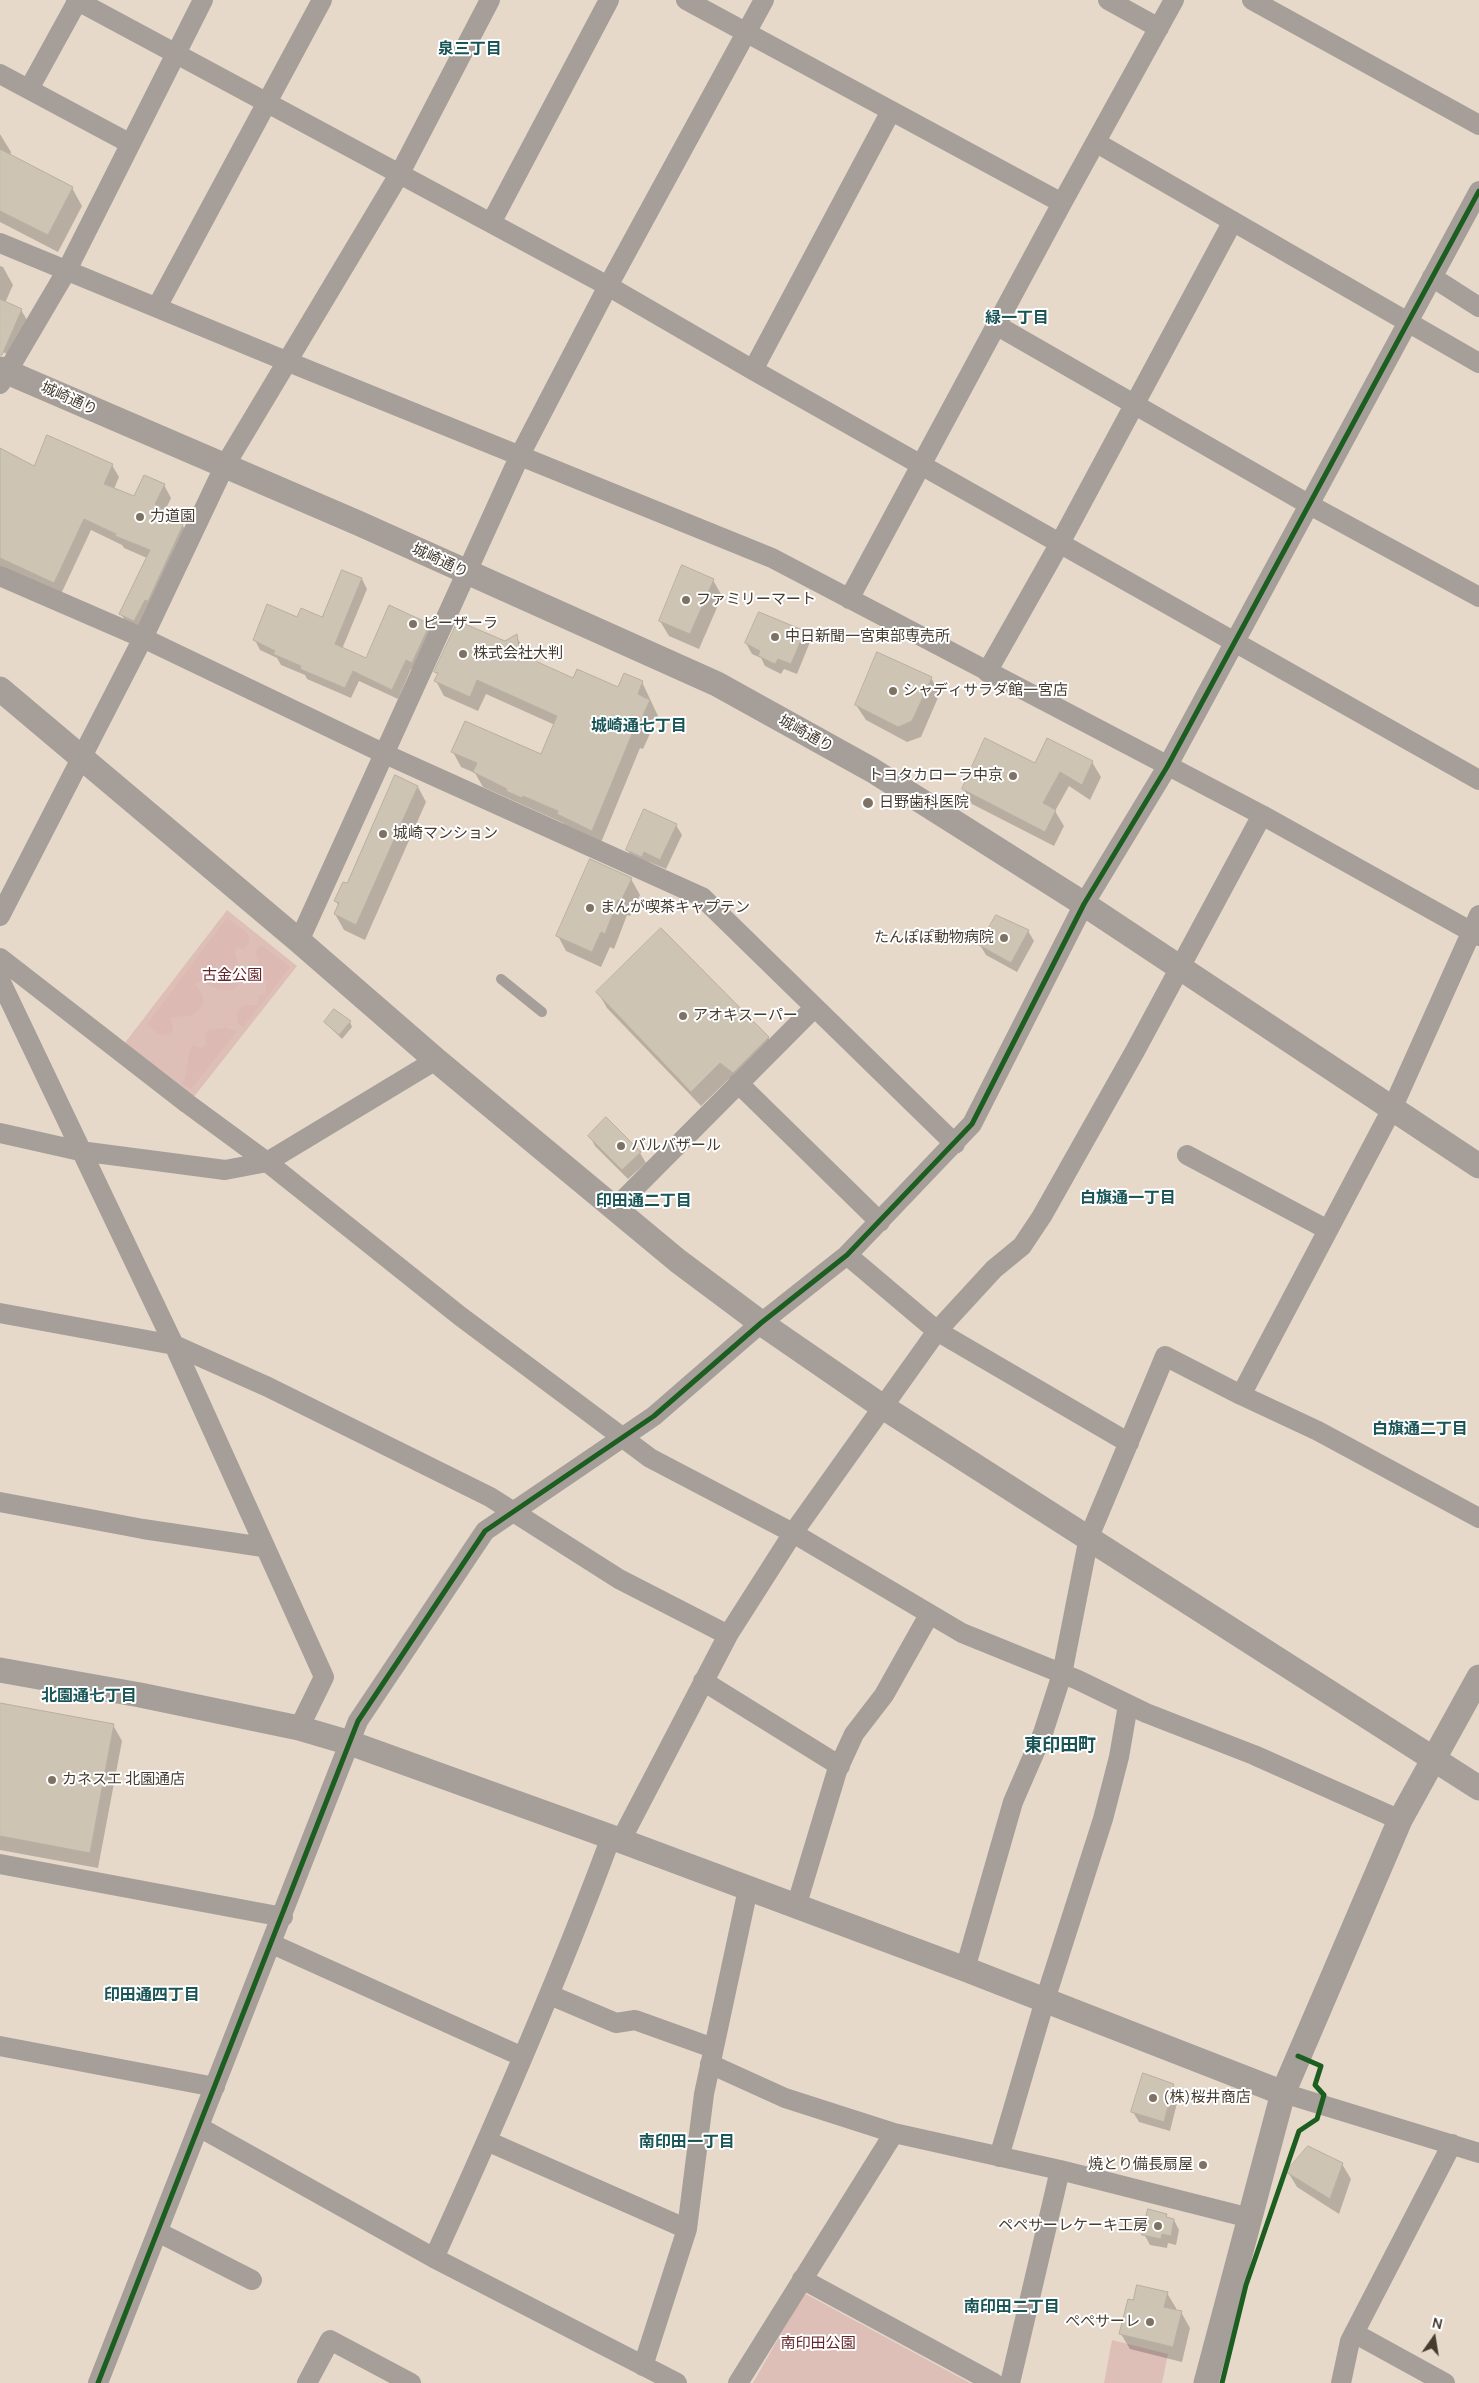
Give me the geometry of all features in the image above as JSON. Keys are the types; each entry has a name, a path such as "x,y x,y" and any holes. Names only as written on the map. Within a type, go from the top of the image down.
{"street":[{"path":"29,89 77,0 608,286 753,370 1479,780"},
{"path":"2,375 67,270 129,143 203,0"},
{"path":"157,307 322,0"},
{"path":"0,916 83,758 143,638 224,467 400,173 490,0"},
{"path":"492,223 609,0"},
{"path":"686,0 1062,203"},
{"path":"299,941 386,754 520,454 608,286 764,0"},
{"path":"1108,0 1159,28"},
{"path":"848,599 1174,0"},
{"path":"1252,0 1479,124"},
{"path":"0,74 129,143"},
{"path":"753,370 892,111"},
{"path":"1097,142 1479,363"},
{"path":"98,2383 283,1917 358,1721 485,1531 654,1416 761,1323 848,1255 972,1124 1084,904 1167,767 1479,191"},
{"path":"987,672 1060,543 1233,221"},
{"path":"0,243 286,362 520,454 772,558 1167,767 1476,927 1392,1108 1241,1395"},
{"path":"1432,277 1479,307"},
{"path":"996,325 1308,504 1479,597"},
{"name":"城崎通り","path":"2,375 358,523 467,574 717,684 872,770 1084,904 1479,1166"},
{"path":"0,576 143,638 386,754 702,897 955,1144"},
{"path":"0,689 299,941 436,1060 678,1261 761,1323 883,1407 1479,1788"},
{"path":"434,2258 488,2141 616,1838 728,1635 793,1533 937,1331 994,1269 1022,1246 1032,1232 1080,1149 1262,815"},
{"path":"0,958 188,1104 267,1162 460,1316 650,1458 793,1533 962,1633 1062,1674 1128,1705 1254,1755 1400,1820"},
{"path":"0,980 174,1345 263,1548 324,1677 299,1728"},
{"path":"615,1208 814,1008"},
{"path":"0,1134 80,1151 225,1170 267,1162 436,1060"},
{"path":"738,1083 880,1222"},
{"path":"1187,1155 1328,1230"},
{"path":"848,1255 937,1331 1129,1443"},
{"path":"0,1313 174,1345 294,1400 490,1497 619,1579 728,1635"},
{"path":"966,1969 1013,1802 1043,1733 1062,1674 1089,1537 1165,1356 1241,1395 1318,1431 1479,1518"},
{"path":"0,1502 143,1529 263,1548"},
{"path":"796,1907 840,1766 854,1734 884,1694 929,1615"},
{"path":"0,1670 140,1695 299,1728 350,1743 616,1838 796,1907 966,1969 1283,2093 1479,2153"},
{"path":"1206,2383 1283,2093 1400,1820 1479,1677"},
{"path":"703,1681 840,1766"},
{"path":"999,2157 1045,2000 1103,1820 1119,1757 1128,1705"},
{"path":"0,1864 283,1917"},
{"path":"643,2366 687,2229 704,2094 748,1889"},
{"path":"272,1944 523,2057"},
{"path":"550,1995 616,2022 635,2020 711,2056 785,2098 894,2133 1060,2170 1250,2218"},
{"path":"0,2046 215,2087"},
{"path":"199,2127 434,2258 677,2383"},
{"path":"738,2383 894,2133"},
{"path":"488,2141 687,2229"},
{"path":"1340,2383 1350,2341 1452,2144"},
{"path":"1010,2383 1060,2170"},
{"path":"158,2232 252,2280"},
{"path":"802,2279 994,2383"},
{"path":"1354,2333 1445,2383"},
{"path":"307,2383 330,2340 411,2383"}],"lane":[{"path":"502,979 542,1012"}],"green space":[{"name":"古金公園","path":"227,910 297,966 193,1098 124,1044"},
{"path":"227,918 248,934 249,942 244,949 237,948 235,953 241,977 235,989 218,989 202,981 195,984 201,992 204,1003 192,1015 170,1018 173,1026 171,1035 159,1034 147,1024"},
{"path":"261,945 290,967 243,1027 238,1023 237,1012 245,1005 258,1005 259,995 265,995 265,979 256,950"},
{"path":"226,1028 237,1031 191,1089 182,1083 186,1075 192,1045 202,1048 207,1045 204,1035 208,1030"},
{"name":"南印田公園","path":"804,2293 970,2383 753,2383"},
{"path":"1112,2340 1168,2354 1162,2383 1104,2383"}],"building":[{"path":"0,149 73,187 48,235 0,211"},
{"path":"0,299 22,309 2,355 0,355"},
{"path":"47,435 113,464 104,484 134,496 144,475 165,484 155,504 161,507 158,513 183,525 148,601 145,600 134,621 119,614 150,550 115,536 116,534 84,519 54,583 0,558 0,448 34,466"},
{"name":"ファミリーマート","path":"682,565 714,579 690,634 659,621"},
{"path":"342,570 362,578 335,644 366,658 389,605 430,624 412,663 406,660 392,690 353,671 345,688 300,669 301,666 273,654 275,651 253,640 267,604 297,617 301,608 322,617"},
{"name":"中日新聞一宮東部専売所","path":"759,612 805,631 791,664 778,659 775,664 758,656 760,651 745,643"},
{"path":"458,621 505,641 517,634 520,654 573,678 577,669 618,687 624,673 643,681 638,694 650,700 634,735 632,734 592,831 557,814 558,811 506,791 507,789 473,772 477,763 451,752 465,721 541,754 557,716 477,680 470,697 434,681 438,673 434,672"},
{"name":"シャディサラダ館一宮店","path":"877,652 932,677 912,721 898,727 855,705"},
{"name":"トヨタカローラ中京","path":"985,738 1035,763 1047,738 1093,761 1082,785 1060,772 1043,803 1056,810 1045,832 962,789"},
{"name":"城崎マンション","path":"395,775 418,786 356,925 334,914 339,903 334,901 343,882 347,883"},
{"path":"644,809 677,824 660,860 644,852 642,857 626,850"},
{"name":"まんが喫茶キャプテン","path":"590,859 632,878 621,901 618,900 605,934 601,932 592,952 556,936"},
{"name":"たんぽぽ動物病院","path":"996,915 1029,930 1011,963 979,945"},
{"name":"アオキスーパー","path":"661,928 769,1037 733,1073 720,1063 691,1092 596,992"},
{"path":"334,1009 351,1021 339,1035 324,1022"},
{"path":"606,1117 641,1152 622,1170 588,1136"},
{"name":"カネスエ 北園通店","path":"0,1703 114,1724 90,1853 0,1836"},
{"name":"(株)桜井商店","path":"1143,2073 1174,2084 1164,2122 1131,2112"},
{"path":"1308,2146 1343,2163 1330,2199 1286,2172"},
{"name":"ペペサーレケーキ工房","path":"1148,2209 1167,2214 1166,2217 1174,2219 1171,2236 1162,2234 1161,2239 1142,2235"},
{"name":"ぺぺサーレ","path":"1137,2285 1168,2292 1164,2307 1182,2311 1173,2347 1119,2334 1128,2299 1133,2300"}],"cycle path":[{"path":"98,2383 358,1721 485,1531 654,1416 761,1323 847,1255 972,1124 1084,904 1167,767 1479,191"},
{"path":"1222,2383 1246,2285 1299,2131 1317,2119 1324,2095 1315,2085 1321,2066 1298,2056"}],"place":[{"name":"力道園","path":"140,517"},
{"name":"ファミリーマート","path":"686,600"},
{"name":"ピーザーラ","path":"413,624"},
{"name":"中日新聞一宮東部専売所","path":"775,637"},
{"name":"株式会社大判","path":"463,654"},
{"name":"シャディサラダ館一宮店","path":"893,691"},
{"name":"トヨタカローラ中京","path":"1013,776"},
{"name":"日野歯科医院","path":"868,803"},
{"name":"城崎マンション","path":"383,834"},
{"name":"まんが喫茶キャプテン","path":"590,908"},
{"name":"たんぽぽ動物病院","path":"1004,938"},
{"name":"アオキスーパー","path":"683,1016"},
{"name":"バルバザール","path":"621,1146"},
{"name":"カネスエ 北園通店","path":"52,1780"},
{"name":"(株)桜井商店","path":"1153,2098"},
{"name":"焼とり備長扇屋","path":"1203,2165"},
{"name":"ペペサーレケーキ工房","path":"1158,2226"},
{"name":"ぺぺサーレ","path":"1150,2322"}],"district":[{"name":"泉三丁目","path":"470,50"},
{"name":"緑一丁目","path":"1017,319"},
{"name":"城崎通七丁目","path":"639,727"},
{"name":"白旗通一丁目","path":"1128,1199"},
{"name":"印田通二丁目","path":"644,1202"},
{"name":"白旗通二丁目","path":"1420,1430"},
{"name":"北園通七丁目","path":"89,1697"},
{"name":"東印田町","path":"1060,1746"},
{"name":"印田通四丁目","path":"152,1996"},
{"name":"南印田一丁目","path":"687,2143"},
{"name":"南印田二丁目","path":"1012,2308"}]}
